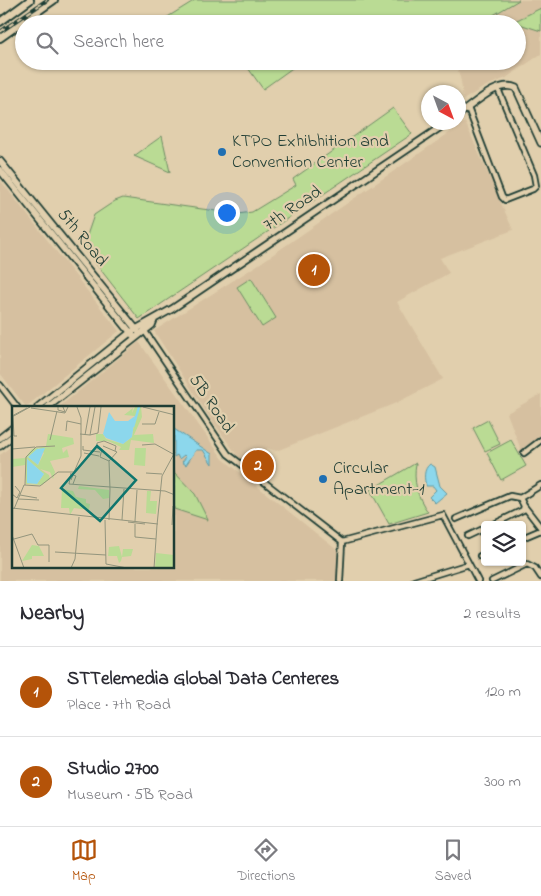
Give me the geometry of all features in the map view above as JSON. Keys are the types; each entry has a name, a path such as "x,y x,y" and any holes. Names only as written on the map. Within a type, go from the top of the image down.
{"main road":[{"path":"0,22 30,0"},
{"path":"33,15 54,0"},
{"path":"0,38 15,27"}],"street":[{"path":"498,89 534,175 536,186 533,190 505,200 502,197 468,108 504,85 516,88 541,143"},
{"name":"7th Road","path":"49,406 138,332 148,320 154,320 436,130"},
{"name":"5th Road","path":"0,161 21,192"},
{"name":"5th Road","path":"0,170 21,192 138,332"},
{"name":"7th Road","path":"39,406 138,332"},
{"name":"5B Road","path":"138,332 228,454 342,542"},
{"path":"0,385 17,406"},
{"path":"0,438 12,429"},
{"path":"0,446 12,437"},
{"path":"524,453 541,440"},
{"path":"456,519 510,496 520,498 539,486 541,493"},
{"path":"520,498 541,529 526,536"},
{"path":"500,521 523,510 524,506"},
{"path":"340,581 342,542 443,515 478,581"},
{"path":"468,536 481,530"},
{"path":"414,581 469,564"},
{"path":"492,581 527,564 535,568 541,577"}],"shaded area":[{"path":"519,0 541,0 541,54 526,64 526,15 493,15"},
{"path":"458,70 518,70 466,98 466,85 461,85"},
{"path":"466,124 513,230 440,258 449,273 397,302 443,379 396,403 276,451 268,448 243,463 210,418 154,331 259,264 453,130 466,130"},
{"path":"0,180 119,331 27,406 25,406 0,373"},
{"path":"139,342 223,459 337,550 337,581 0,581 0,455 12,446 12,568 175,568 175,406 60,406"},
{"path":"541,394 541,437 521,450 507,413"}],"green space":[{"path":"195,0 519,0 493,15 171,15"},
{"path":"541,8 541,31 526,26 526,16"},
{"path":"249,70 289,70 263,89"},
{"path":"393,108 412,134 139,319 83,247 94,215 123,198 238,214 252,212 296,185 293,179"},
{"path":"162,136 170,172 134,156"},
{"path":"251,278 276,318 262,327 237,287"},
{"path":"488,420 500,444 485,451 473,428"},
{"path":"511,440 526,466 501,480 487,453"},
{"path":"416,463 417,489 421,501 428,512 389,524 370,490"},
{"path":"175,473 195,494 208,520 175,509"}],"water":[{"path":"175,430 212,454 212,464 203,450 196,450 186,465 182,462 186,457 184,455 179,459 177,455 175,456"},
{"path":"430,464 435,467 440,486 447,493 435,503 429,497 436,490 433,486 426,486 425,480 425,471"}],"railway":[{"path":"25,15 47,0"},
{"path":"0,32 15,22"}],"place":[{"name":"KTPO Exhibhition and Convention Center","path":"222,152"},
{"name":"STTelemedia Global Data Centeres","path":"314,270"},
{"name":"Studio 2700","path":"258,466"},
{"name":"Circular Apartment-1","path":"323,479"}]}
